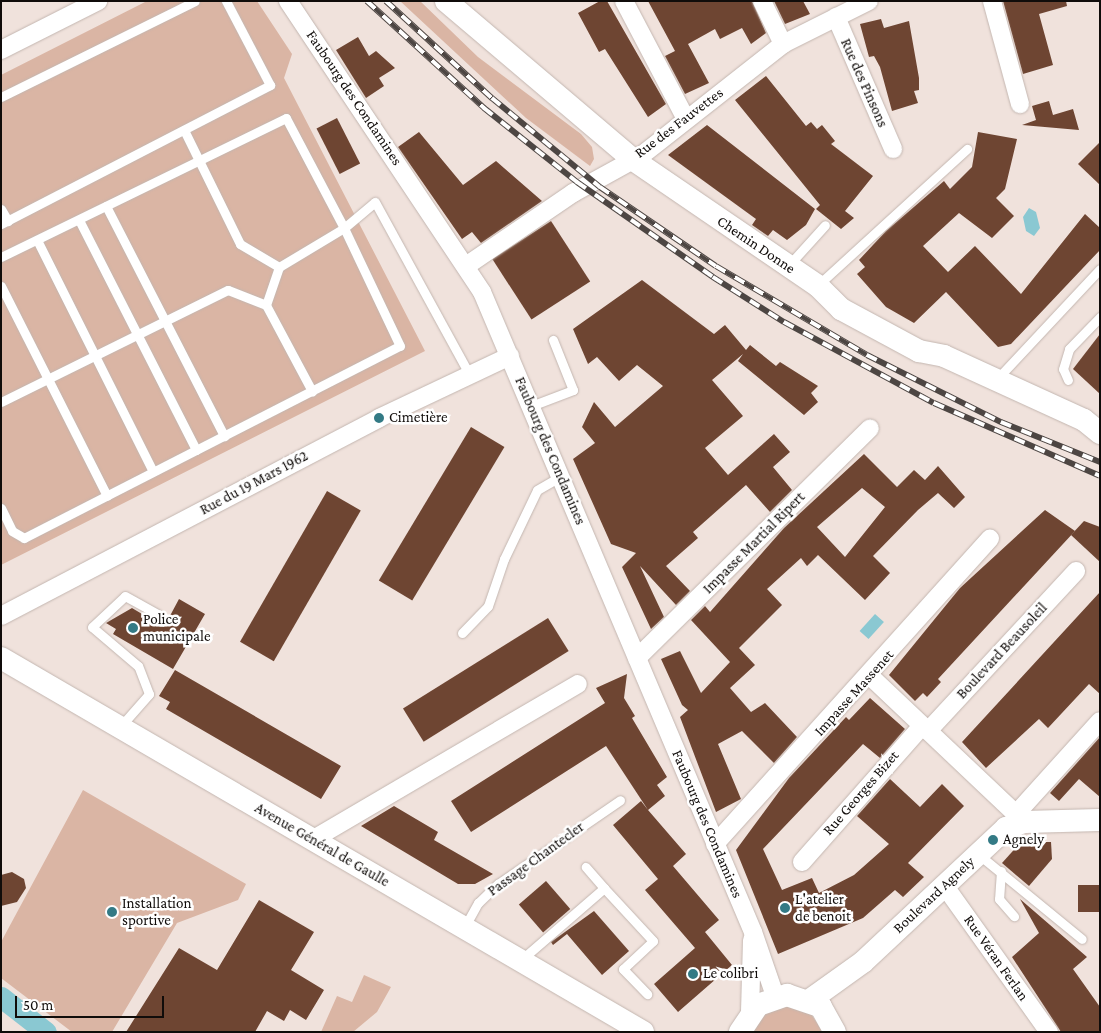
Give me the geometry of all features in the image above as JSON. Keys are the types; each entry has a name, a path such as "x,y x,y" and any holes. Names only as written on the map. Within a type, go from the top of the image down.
{"street":[{"path":"1,50 98,1"},
{"name":"Faubourg des Condamines","path":"288,1 466,266 510,356 561,476 753,932 776,996"},
{"name":"Chemin Donne","path":"446,1 632,159 818,286 841,309 919,351 944,356 1084,420 1100,433"},
{"path":"624,1 686,119"},
{"path":"762,1 783,44"},
{"name":"Rue des Fauvettes","path":"466,266 632,159 783,44 869,1"},
{"path":"992,1 1020,104"},
{"name":"Rue des Pinsons","path":"836,17 893,149"},
{"name":"Rue du 19 Mars 1962","path":"1,616 469,374 510,356"},
{"name":"Impasse Martial Ripert","path":"638,658 870,428"},
{"name":"Impasse Massenet","path":"716,844 870,676 990,539"},
{"name":"Boulevard Beausoleil","path":"925,729 1076,571"},
{"name":"Avenue Général de Gaulle","path":"1,658 639,1031"},
{"path":"870,676 925,729 1013,822 1100,820"},
{"path":"312,840 578,684"},
{"name":"Boulevard Agnely","path":"810,1000 863,962 1013,822 1100,721"},
{"name":"Rue Georges Bizet","path":"802,862 925,729"},
{"name":"Rue Véran Ferlan","path":"944,885 1049,1032"},
{"name":"Faubourg des Condamines","path":"750,1012 753,932"},
{"name":"Boulevard Agnely","path":"832,1025 863,962"},
{"path":"740,1032 750,1012 776,996 810,1000 832,1025"}],"lane":[{"path":"1,97 195,1"},
{"path":"1,209 4,222 270,85 226,1"},
{"path":"1,258 286,118 344,228 400,346 24,538 12,531 1,508"},
{"path":"184,130 198,162 240,244 279,267"},
{"path":"818,286 968,149"},
{"path":"266,304 279,267 344,228 375,202 469,374"},
{"path":"106,206 224,436"},
{"path":"79,220 196,450"},
{"path":"788,266 825,225"},
{"path":"37,240 92,357 153,472"},
{"path":"996,380 1100,269"},
{"path":"1,286 107,496"},
{"path":"1,402 228,290 266,304 312,391"},
{"path":"1068,380 1063,369 1069,348 1100,318"},
{"path":"531,406 573,390 553,340"},
{"path":"462,633 488,606 504,559 537,490 561,476"},
{"path":"120,727 149,694 138,666 92,626 125,596 157,614"},
{"name":"Passage Chantecler","path":"464,929 478,903 498,884 620,800"},
{"path":"978,854 1082,938"},
{"path":"586,867 653,941 623,969 647,994"},
{"path":"1001,871 999,899 1014,916"},
{"path":"519,961 604,888"}],"shaded area":[{"path":"147,1 257,1 292,54 284,78 425,351 1,565 1,75"},
{"path":"400,1 420,1 478,57 581,134 592,147 594,159 590,166 526,118"},
{"name":"Installation sportive","path":"83,790 246,884 238,900 177,923 112,1032 72,1032 1,978 1,942"},
{"path":"364,975 391,987 377,1012 353,1032 321,1032 337,996 352,1002"},
{"path":"784,1005 811,1014 823,1032 751,1032 766,1012"}],"water":[{"path":"1029,208 1036,212 1040,228 1034,236 1026,231 1023,217"},
{"path":"875,614 884,622 869,639 860,631"}],"building":[{"path":"600,1 607,1 666,104 648,117 605,49 599,52 578,13"},
{"path":"648,1 752,1 766,33 751,44 742,28 720,39 715,29 688,44 709,83 685,94 665,56 675,51"},
{"path":"774,1 803,1 810,14 785,24"},
{"path":"1003,1 1066,1 1067,6 1039,14 1053,65 1023,74"},
{"path":"881,19 884,28 909,21 919,78 919,90 914,91 918,103 892,111 880,67 874,56 869,57 860,24"},
{"path":"358,37 369,56 376,51 395,68 379,78 384,86 366,98 336,50"},
{"path":"766,76 806,126 811,122 817,129 822,125 835,141 831,144 873,176 845,211 854,218 841,229 816,209 820,205 735,100"},
{"path":"1049,101 1053,115 1073,109 1079,130 1022,125 1036,120 1032,106"},
{"path":"337,118 360,163 340,174 317,128"},
{"path":"707,125 815,209 806,225 787,240 773,230 768,236 752,225 756,219 668,155"},
{"path":"419,132 463,185 496,161 542,201 481,243 472,232 462,239 398,147"},
{"path":"978,132 1017,139 1005,189 996,198 1014,216 992,238 959,213 923,246 948,272 975,246 1021,294 1085,214 1100,228 1100,250 1011,344 998,347 946,292 914,323 886,307 857,274 865,267 859,260 886,231 944,181 950,189 972,167"},
{"path":"1100,142 1100,185 1078,164"},
{"path":"551,221 590,281 532,320 492,259"},
{"path":"642,280 714,334 725,325 746,350 750,345 776,366 780,362 818,386 811,393 818,402 804,415 738,361 743,354 712,380 743,416 705,448 728,475 774,434 790,452 773,467 792,490 770,512 746,485 693,532 698,538 666,566 690,591 676,605 640,566 664,617 651,629 622,567 636,553 611,544 573,459 595,443 582,427 594,402 615,427 663,386 637,365 619,381 597,357 588,364 573,329"},
{"path":"1100,334 1100,394 1073,369"},
{"path":"471,427 504,447 412,601 379,580"},
{"path":"864,454 897,487 914,470 925,480 938,466 965,497 954,508 938,493 918,510 873,556 890,573 865,600 818,555 807,566 801,558 767,589 782,605 739,648 755,665 730,688 751,712 765,703 797,737 774,763 742,731 718,744 741,799 716,812 680,717 688,710 682,705 661,659 680,651 701,693 730,662 691,620 705,606 710,612 784,528","holes":["862,488 885,507 845,557 817,527"]},
{"path":"327,491 361,510 274,661 240,642"},
{"path":"1045,510 1075,531 938,679 941,682 927,697 923,693 915,701 889,675 960,588"},
{"path":"1084,521 1100,527 1100,562 1071,535"},
{"path":"1100,592 1100,694 1089,684 1048,728 1039,719 986,768 962,742"},
{"path":"179,599 205,614 173,669 113,634 116,629 106,623 132,608 164,627"},
{"path":"548,618 569,651 424,742 403,709"},
{"path":"175,670 341,766 321,799 166,709 170,702 159,696"},
{"path":"627,674 624,698 635,716 632,718 667,777 657,785 665,796 648,810 606,746 471,832 451,801 605,703 596,688"},
{"path":"870,698 905,729 880,758 863,744 763,849 782,890 812,878 819,893 854,875 889,844 857,816 890,779 920,807 942,784 964,806 908,863 924,877 903,897 895,890 863,918 778,954 736,850 789,778 846,717 849,720"},
{"path":"1100,737 1100,797 1079,779 1059,801 1050,793"},
{"path":"641,801 686,854 673,866 719,920 705,932 732,965 678,1012 654,984 695,948 645,890 658,879 613,825"},
{"path":"394,806 438,832 434,840 493,874 475,884 458,884 361,826"},
{"path":"1021,842 1051,842 1052,859 1029,886 1002,863"},
{"path":"12,872 24,879 26,888 17,902 1,906 1,875"},
{"path":"546,881 570,909 543,933 519,905"},
{"path":"1078,885 1100,885 1100,912 1078,912"},
{"path":"1020,899 1087,957 1073,969 1100,1007 1100,1032 1061,1032 1012,957 1039,933"},
{"path":"259,900 314,932 291,970 324,990 306,1020 290,1010 284,1021 267,1011 255,1032 126,1032 179,948 217,970"},
{"path":"594,911 629,951 602,975 567,934 553,945 551,942"}],"waterway":[{"path":"1,997 46,1032"}],"railway":[{"path":"367,1 484,108 577,182 713,277 784,322 934,403 1100,476"},
{"path":"386,1 492,98 600,187 716,266 867,355 1001,422 1100,462"}],"place":[{"name":"Cimetière","path":"379,418"},
{"name":"Police municipale","path":"133,628"},
{"name":"Agnely","path":"993,840"},
{"name":"L'atelier de benoit","path":"785,908"},
{"name":"Installation sportive","path":"112,912"},
{"name":"Le colibri","path":"693,974"}]}
